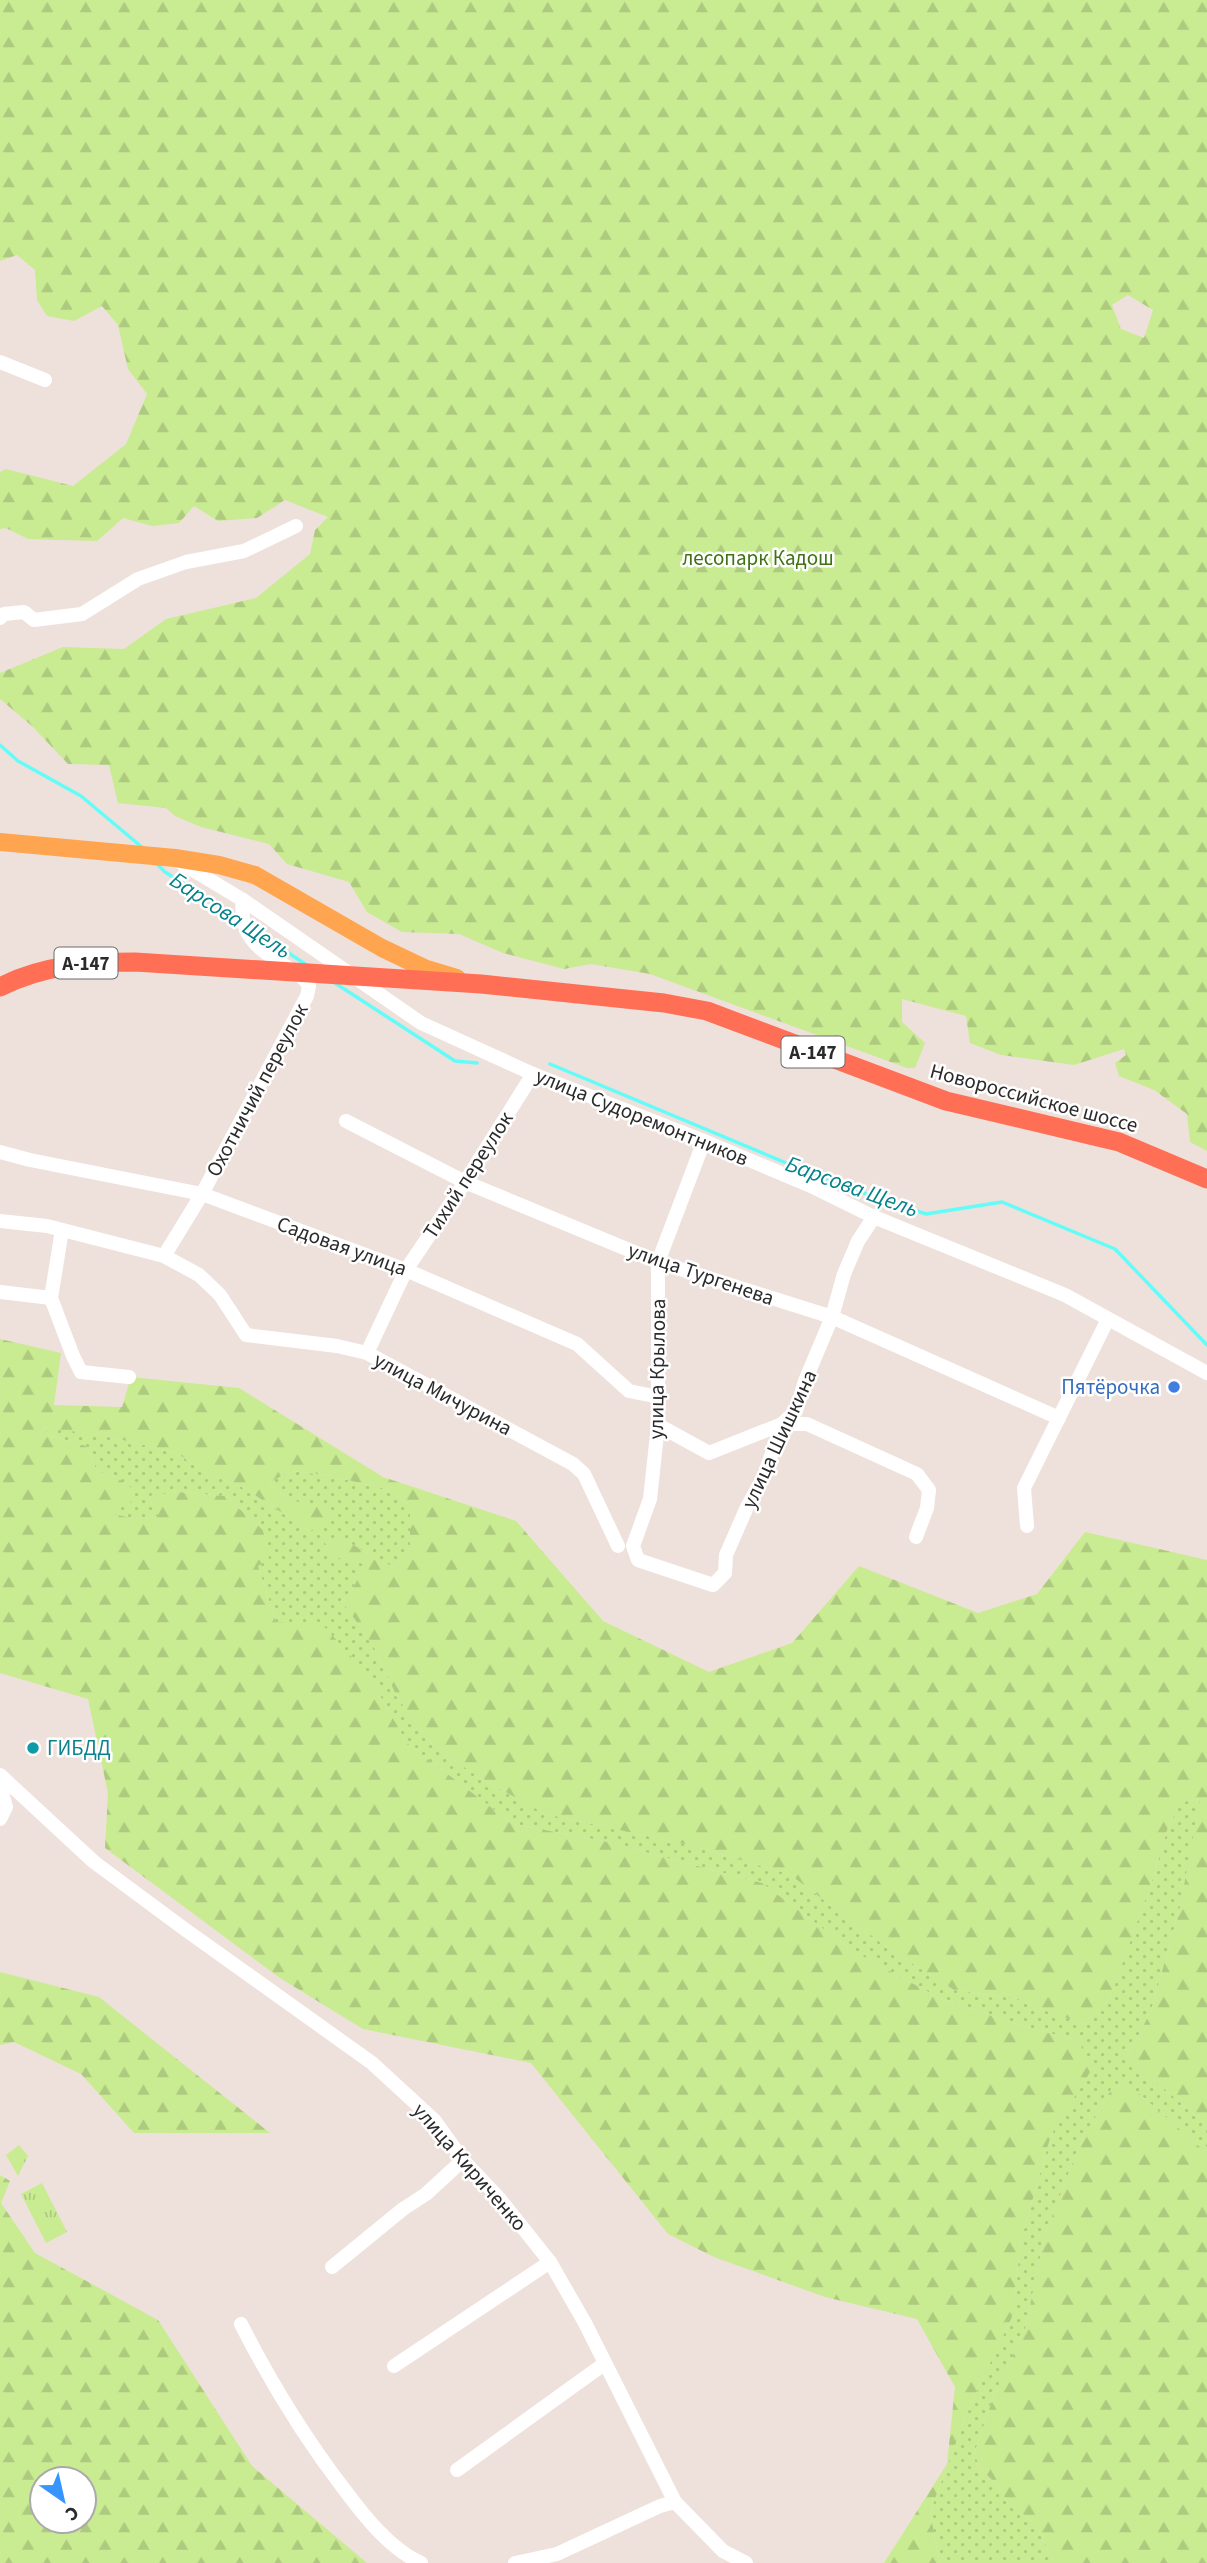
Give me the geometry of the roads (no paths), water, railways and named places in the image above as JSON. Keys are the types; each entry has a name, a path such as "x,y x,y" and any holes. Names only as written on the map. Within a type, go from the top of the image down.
{"highway":[{"name":"Новороссийское шоссе","path":"0,986 53,967 121,962 481,984 627,998 707,1011 946,1101 1119,1142 1207,1179"}],"main road":[{"name":"Новороссийское шоссе","path":"0,842 171,858 219,865 255,874 382,948 424,968 481,984"}],"street":[{"path":"0,362 45,380"},
{"path":"0,618 4,614 24,612 34,620 82,614 138,579 186,562 244,551 296,526"},
{"name":"улица Судоремонтников","path":"171,858 243,900 421,1023 533,1074 704,1141 810,1186 874,1217 1065,1294 1207,1373"},
{"name":"Охотничий переулок","path":"164,1256 202,1194 307,996 309,986 305,980 254,944 246,933 241,916 243,900"},
{"name":"Тихий переулок","path":"367,1353 406,1270 533,1074"},
{"name":"улица Тургенева","path":"346,1121 465,1182 658,1262 832,1317 1059,1418"},
{"name":"улица Крылова","path":"638,1560 633,1546 650,1499 658,1425 658,1262 704,1141"},
{"name":"Садовая улица","path":"0,1152 202,1194 406,1270 577,1344 629,1391 659,1397"},
{"name":"улица Шишкина","path":"638,1560 713,1585 725,1573 726,1555 764,1476 782,1424 796,1411 805,1381 832,1317 844,1274 858,1241 874,1217"},
{"name":"улица Мичурина","path":"0,1220 62,1230 164,1256 199,1275 220,1295 246,1335 337,1346 367,1353 573,1464 584,1474 618,1546"},
{"path":"62,1230 51,1298 72,1356 81,1372 129,1377"},
{"path":"0,1292 51,1298"},
{"path":"1027,1526 1024,1488 1108,1319"},
{"path":"658,1425 709,1453 782,1424 807,1424 917,1474 929,1490 927,1508 916,1537"},
{"name":"улица Кириченко","path":"0,1774 94,1862 372,2063 435,2121 463,2160 499,2198 550,2262 585,2323 675,2502 723,2551 746,2563"},
{"path":"0,1786 6,1807 0,1819"},
{"path":"332,2267 402,2209 426,2194 463,2160"},
{"path":"394,2366 550,2262"},
{"path":"241,2324 272,2385 308,2443 372,2527 422,2563"},
{"path":"457,2470 604,2364"},
{"path":"515,2563 557,2554 660,2506 675,2502"}],"waterway":[{"name":"Барсова Щель","path":"0,745 18,761 81,796 143,848"},
{"name":"Барсова Щель","path":"155,862 165,872 238,918"},
{"name":"Барсова Щель","path":"253,929 308,966"},
{"name":"Барсова Щель","path":"335,983 455,1061 477,1063"},
{"name":"Барсова Щель","path":"550,1064 834,1183 926,1214 1002,1202 1115,1249 1207,1345"}],"place":[{"name":"Пятёрочка","path":"1174,1387"},
{"name":"ГИБДД","path":"33,1748"}],"park label":[{"name":"лесопарк Кадош","path":"758,558"}]}
